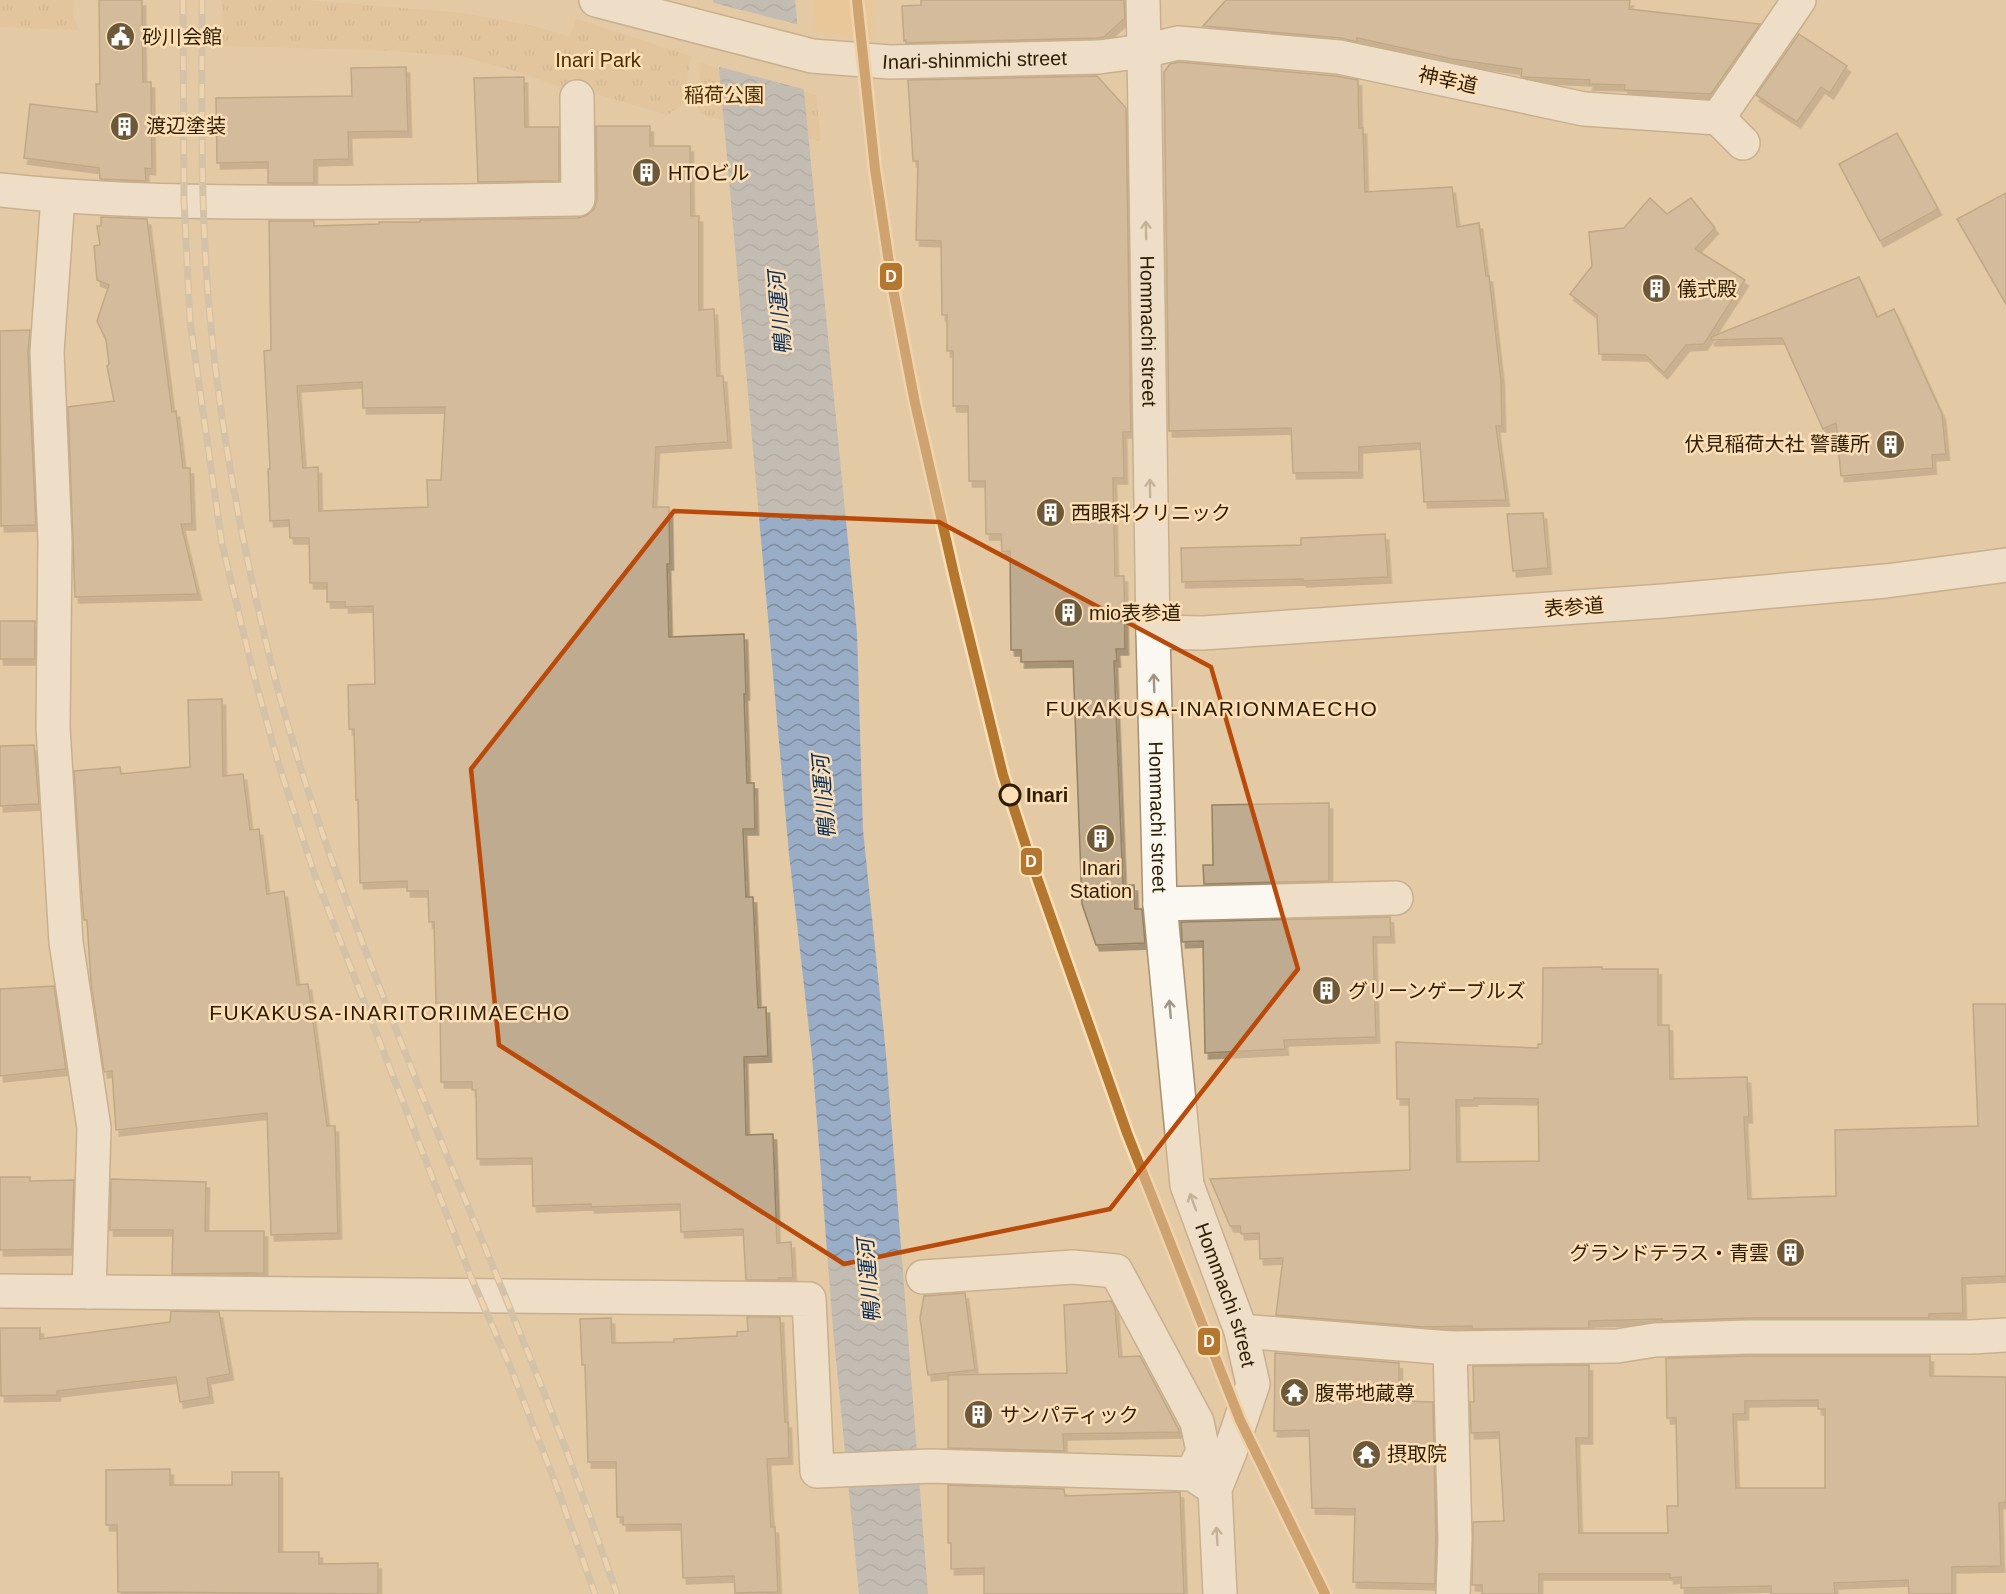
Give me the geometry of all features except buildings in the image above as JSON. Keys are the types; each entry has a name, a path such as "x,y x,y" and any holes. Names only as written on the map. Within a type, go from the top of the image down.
{"street":[{"name":"Inari-shinmichi street","path":"597,0 812,56 890,62 1099,57 1144,51"},
{"name":"Hommachi street","path":"1143,0 1153,632 1160,904 1186,1185 1241,1331 1253,1384 1235,1437 1203,1482"},
{"path":"1743,143 1718,118 1799,0"},
{"name":"神幸道","path":"1144,51 1178,42 1340,57 1584,109 1718,118"},
{"path":"0,190 58,196 184,201 341,203 578,200 577,97"},
{"path":"58,196 47,352 55,541 53,728 66,942 94,1128 89,1292"},
{"name":"表参道","path":"1153,632 1203,633 1663,601 1886,580 2001,566"},
{"path":"1160,904 1396,898"},
{"path":"923,1277 1073,1268 1116,1271 1197,1422 1203,1451 1203,1482 1220,1594"},
{"path":"0,1291 809,1299 817,1472 932,1467 1203,1482"},
{"path":"1241,1331 1450,1348 1617,1346 1654,1340 1749,1337 2006,1335"},
{"path":"1450,1348 1455,1539 1454,1594"}],"highlighted area":[{"path":"674,511 939,522 1211,667 1298,969 1110,1209 844,1264 499,1045 471,769"}],"shaded area":[{"path":"813,0 871,0 874,40 815,31"}],"green space":[{"path":"0,0 74,0 73,15 79,30 0,27"},
{"name":"Inari Park","path":"222,0 303,0 463,13 534,26 570,37 576,19 691,56 683,104 668,115 586,91 565,89 525,74 461,56 375,50 223,46"},
{"name":"稲荷公園","path":"700,63 816,95 821,141 708,117 698,111"}],"water":[{"name":"鴨川運河","path":"713,0 795,0 857,633 863,830 886,1054 928,1594 859,1594 833,1329 812,1056 789,854"}],"pier":[{"path":"710,2 800,25 807,90 716,66"}],"railway":[{"path":"183,0 184,201 190,321 222,544 253,672 278,762 314,873 471,1277 512,1371 595,1594"},
{"path":"202,0 203,199 214,357 239,519 278,690 308,792 362,943 556,1422 617,1594"}],"transit line":[{"name":"D","path":"857,0 875,169 893,289 915,403 1003,775 1127,1133 1240,1420 1325,1594"}],"place":[{"name":"砂川会館","path":"121,37"},
{"name":"渡辺塗装","path":"125,126"},
{"name":"HTOビル","path":"647,173"},
{"name":"儀式殿","path":"1656,289"},
{"name":"伏見稲荷大社 警護所","path":"1891,444"},
{"name":"西眼科クリニック","path":"1050,513"},
{"name":"mio表参道","path":"1068,613"},
{"name":"Inari","path":"1010,795"},
{"name":"Inari Station","path":"1101,838"},
{"name":"グリーンゲーブルズ","path":"1327,991"},
{"name":"グランドテラス・青雲","path":"1790,1253"},
{"name":"腹帯地蔵尊","path":"1294,1393"},
{"name":"サンパティック","path":"979,1415"},
{"name":"摂取院","path":"1366,1454"}],"district":[{"name":"FUKAKUSA-INARIONMAECHO","path":"1212,709"},
{"name":"FUKAKUSA-INARITORIIMAECHO","path":"390,1013"}]}
